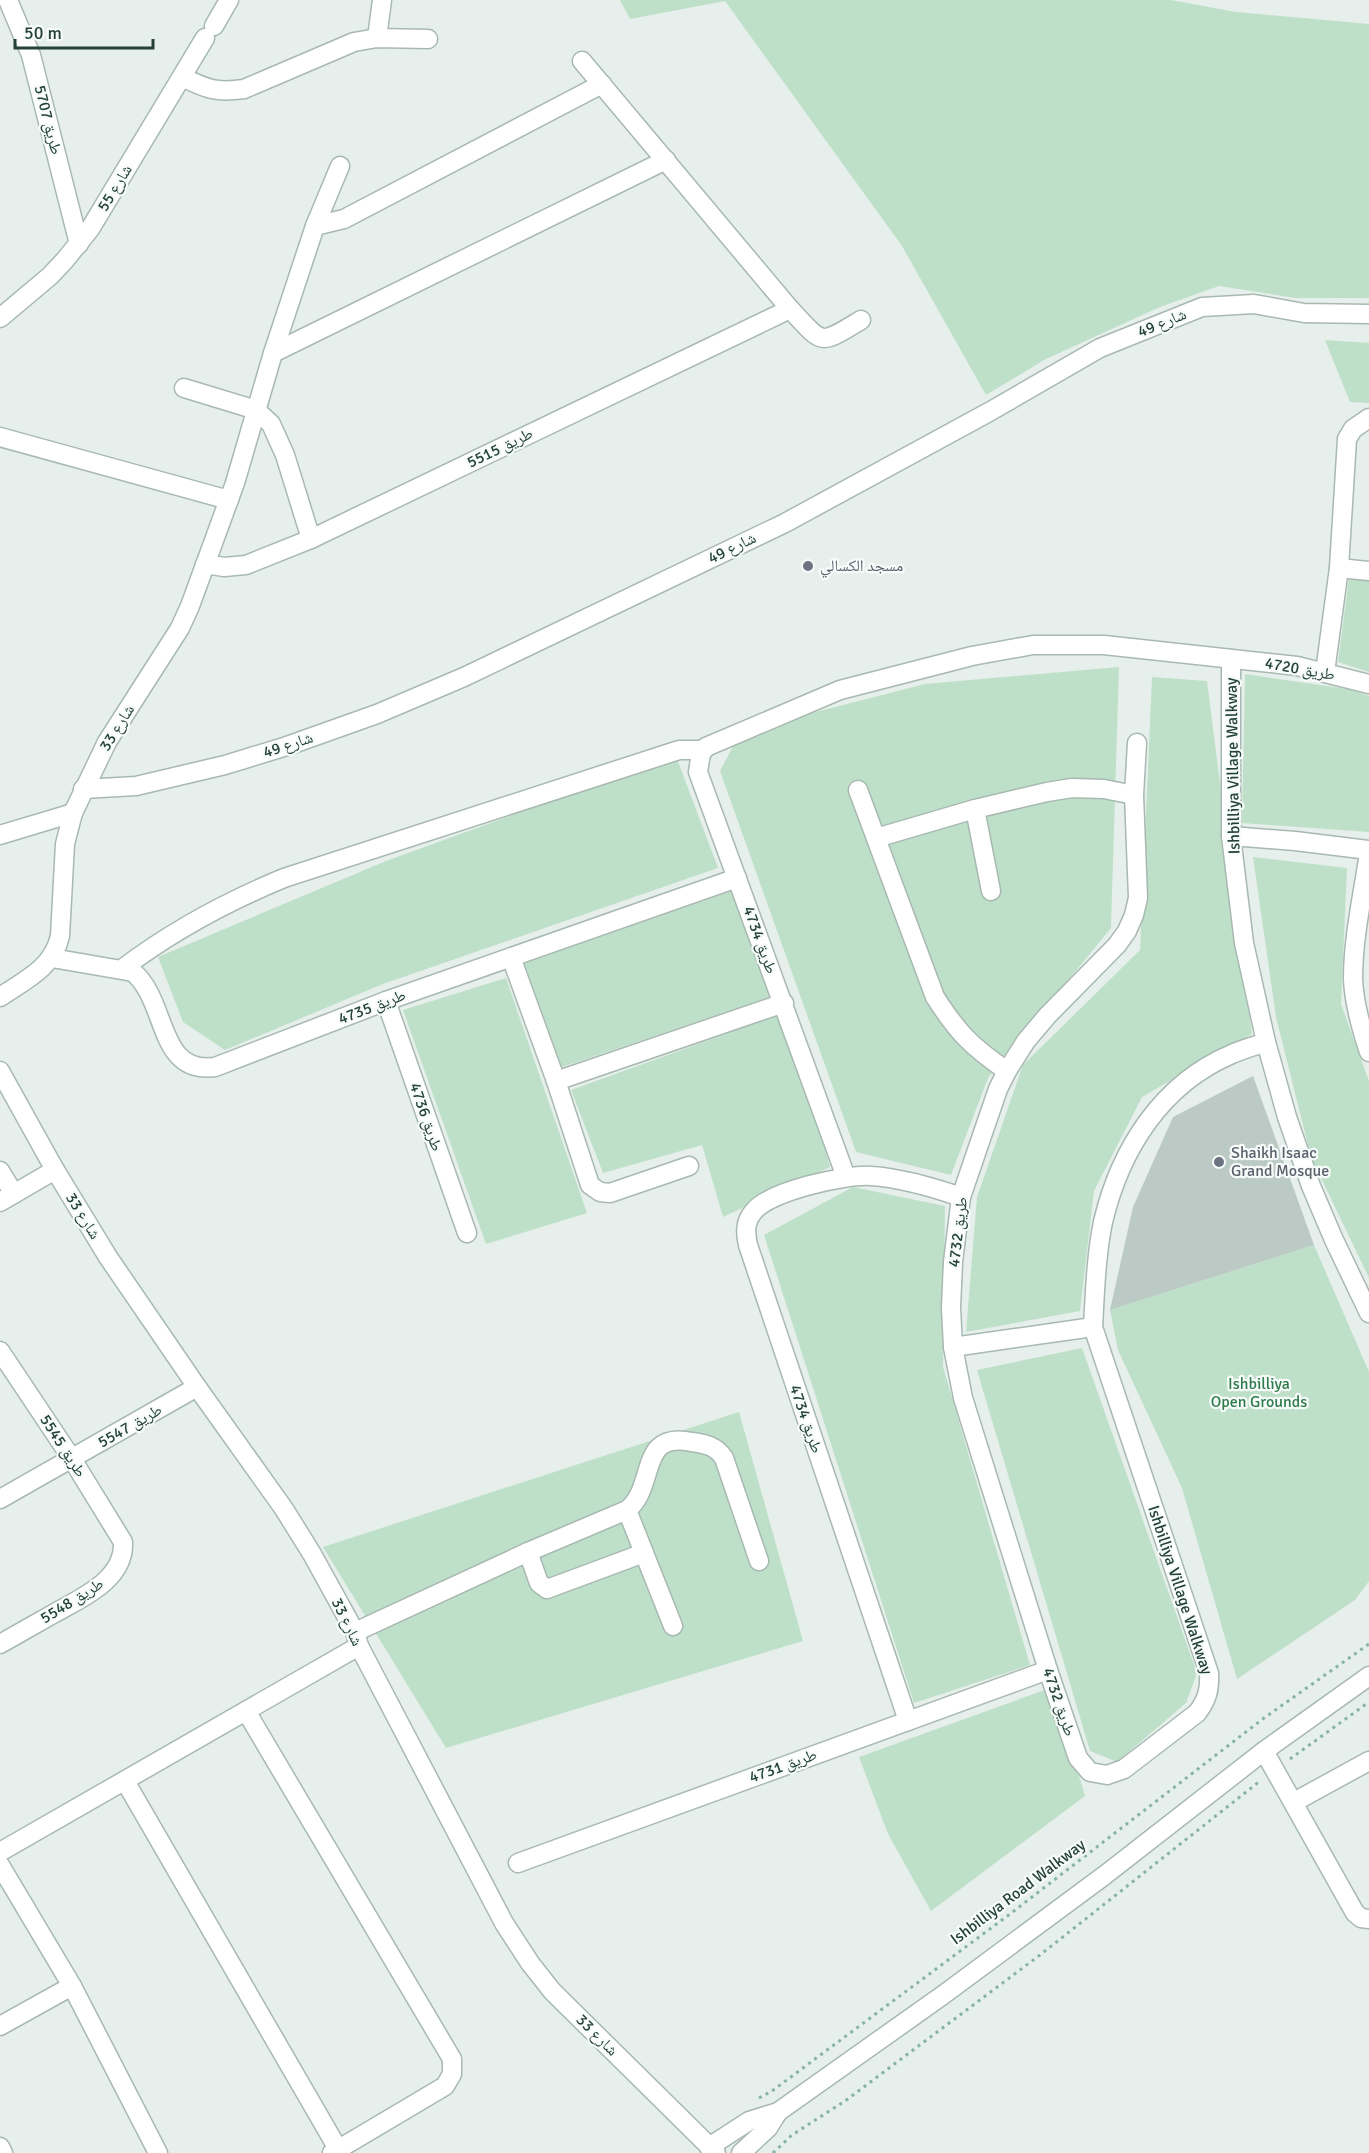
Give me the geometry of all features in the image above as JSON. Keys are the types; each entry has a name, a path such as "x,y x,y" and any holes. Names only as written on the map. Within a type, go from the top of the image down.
{"street":[{"name":"طريق 5707","path":"8,0 20,25 36,75 79,244"},
{"path":"377,38 382,0"},
{"name":"شارع 55","path":"0,318 50,276 90,229 226,1"},
{"path":"182,77 210,90 227,92 244,89 354,42 377,38 428,39"},
{"path":"582,61 790,309 815,335 821,338 834,336 861,320"},
{"path":"315,226 344,219 602,84"},
{"path":"273,354 666,160"},
{"name":"شارع 33","path":"52,958 60,936 65,844 73,813 107,742 180,628 190,606 232,491 273,354 315,226 340,166"},
{"name":"شارع 49","path":"83,789 136,786 225,765 365,718 431,691 784,523 989,412 1100,348 1202,307 1254,304 1304,313 1369,314"},
{"name":"طريق 5515","path":"205,564 224,567 246,565 311,539 790,309"},
{"path":"184,388 256,410 271,424 279,439 311,539"},
{"path":"1325,672 1339,568 1347,439 1353,429 1369,418"},
{"path":"0,437 232,491"},
{"path":"1339,568 1369,571"},
{"name":"Ishbilliya Village Walkway","path":"704,750 712,743 840,690 1003,650 1033,645 1104,645 1231,659 1231,836 1244,943 1266,1042 1287,1117 1311,1186 1369,1313"},
{"name":"طريق 4720","path":"1231,659 1297,666 1369,684"},
{"name":"طريق 4732","path":"1078,1758 963,1398 952,1347 953,1262 961,1197 991,1108 1007,1071 1026,1041 1048,1015 1117,945 1134,915 1138,898 1134,795 1137,743"},
{"path":"122,969 147,950 200,917 284,878 679,750 704,750"},
{"name":"طريق 4734","path":"704,750 701,753 698,772 846,1177"},
{"path":"876,838 975,809 1072,788 1104,789 1134,795"},
{"path":"858,790 935,997 954,1026 978,1051 1007,1071"},
{"path":"975,809 991,891"},
{"path":"0,835 73,813"},
{"path":"1231,836 1295,841 1369,852 1354,958 1369,1052"},
{"name":"طريق 4735","path":"52,958 133,972 143,980 150,991 173,1050 194,1067 215,1067 386,1001 737,878"},
{"path":"511,957 590,1185 600,1192 610,1193 689,1166"},
{"path":"0,997 38,972 52,958"},
{"name":"طريق 4736","path":"386,1001 467,1233"},
{"path":"556,1082 783,1003"},
{"name":"Ishbilliya Village Walkway","path":"1078,1758 1090,1772 1107,1775 1124,1769 1197,1713 1206,1701 1210,1687 1209,1672 1093,1327 1103,1222 1119,1170 1144,1125 1169,1096 1198,1072 1231,1054 1266,1042"},
{"name":"شارع 33","path":"0,1071 55,1170 108,1257 284,1509 312,1554 504,1923 530,1963 552,1991 712,2150"},
{"path":"0,1172 7,1198 55,1170"},
{"name":"طريق 4734","path":"908,1721 752,1257 746,1232 751,1214 766,1201 814,1183 846,1177 892,1178 961,1197"},
{"path":"952,1347 1093,1327"},
{"name":"طريق 5545","path":"0,1351 72,1459 123,1542"},
{"name":"طريق 5547","path":"0,1499 197,1387"},
{"path":"0,1852 246,1711 357,1639 528,1552 627,1510 633,1506 642,1492 651,1460 659,1447 672,1440 680,1439 712,1446 724,1458 759,1561"},
{"path":"627,1510 673,1626"},
{"name":"طريق 5548","path":"0,1644 94,1591 120,1562 124,1553 123,1542"},
{"path":"528,1552 539,1583 547,1589 644,1553"},
{"name":"طريق 4731","path":"518,1863 1048,1670"},
{"path":"712,2150 749,2121 778,2112 943,1995 1105,1875 1264,1751 1369,1676"},
{"path":"125,1781 335,2151 445,2086 452,2074 452,2059 246,1711"},
{"path":"1264,1751 1355,1912 1360,1918 1369,1918"},
{"path":"1294,1802 1369,1761"},
{"path":"0,1865 72,1986 158,2153"},
{"path":"0,2026 72,1986"},
{"path":"741,2153 768,2128 778,2112"},
{"path":"0,2147 3,2153"}],"path":[{"name":"Ishbilliya Road Walkway","path":"753,2101 791,2077 1010,1914 1264,1718 1369,1644"},
{"path":"773,2153 792,2136 845,2101 1040,1955 1275,1770 1369,1702"}],"green space":[{"path":"620,0 1171,0 1236,12 1369,24 1369,298 1296,298 1219,286 1160,307 1046,359 986,395 902,246 725,1 630,19"},
{"path":"1325,340 1369,343 1369,403 1350,402"},
{"path":"1349,578 1369,579 1369,672 1338,662"},
{"path":"1119,667 1111,928 988,1078 951,1175 856,1152 720,771 741,731 925,684"},
{"path":"1245,674 1347,689 1369,696 1369,832 1242,823"},
{"path":"1152,677 1207,681 1252,1034 1142,1097 1094,1191 1080,1311 966,1332 977,1197 1023,1065 1140,950"},
{"path":"676,756 718,868 383,984 225,1050 183,1022 158,957 386,861"},
{"path":"1253,857 1347,868 1341,1004 1369,1081 1369,1278 1311,1157 1276,1017"},
{"path":"732,891 771,997 562,1067 524,963"},
{"path":"506,978 587,1213 486,1244 403,1010"},
{"path":"787,1012 830,1167 723,1217 702,1145 603,1173 571,1090"},
{"path":"853,1187 945,1206 943,1367 1030,1665 914,1703 764,1235"},
{"name":"Ishbilliya Open Grounds","path":"1314,1245 1369,1372 1369,1581 1355,1600 1237,1679 1182,1488 1118,1350 1110,1310"},
{"path":"1082,1348 1197,1673 1186,1703 1117,1762 1090,1751 977,1370"},
{"path":"739,1412 803,1641 446,1748 323,1547"},
{"path":"1053,1687 1085,1796 931,1911 888,1834 859,1757"}],"building":[{"name":"Shaikh Isaac Grand Mosque","path":"1253,1076 1314,1245 1110,1310 1133,1207 1173,1117"}],"place":[{"name":"مسجد الكسالي","path":"808,566"},
{"name":"Shaikh Isaac Grand Mosque","path":"1219,1162"}]}
